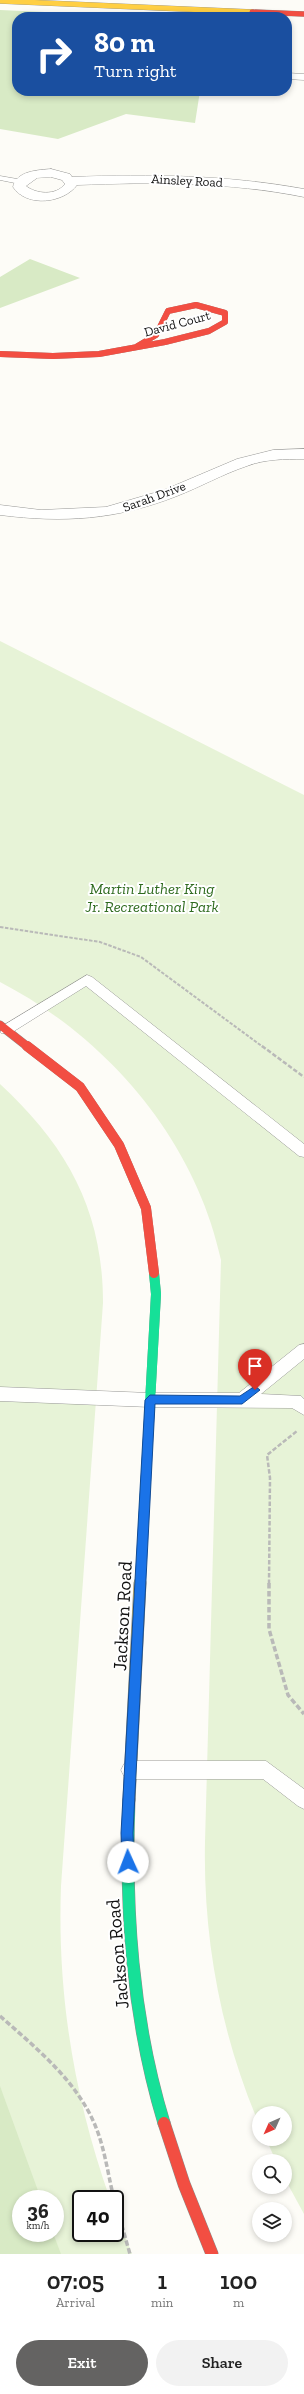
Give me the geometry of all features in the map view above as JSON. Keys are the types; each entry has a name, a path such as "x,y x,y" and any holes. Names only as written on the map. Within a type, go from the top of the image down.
{"main road":[{"path":"0,1 254,12"},
{"path":"292,14 304,14"},
{"name":"David Court","path":"0,354 53,356 99,354 136,347 209,331 224,322 225,313 208,305 186,304 168,310 156,335 136,347"},
{"name":"Jackson Road","path":"3,1027 80,1088 119,1145 146,1208 156,1294 127,1833 131,1962 148,2074 184,2184 212,2254"}],"street":[{"path":"292,76 304,77"},
{"name":"Ainsley Road","path":"20,182 26,176 42,173 59,175 70,181 150,178 190,179 276,187 304,193"},
{"path":"20,182 19,187 22,190 43,196 65,191 71,184 70,181"},
{"name":"Sarah Drive","path":"0,510 41,515 107,512 170,493 242,462 273,455 304,454"}],"lane":[{"path":"0,178 20,182"},
{"path":"3,1027 87,980 304,1152"},
{"path":"242,1400 304,1350"},
{"path":"0,1394 150,1400 295,1401 304,1408"},
{"path":"130,1770 266,1770 304,1800"}],"path":[{"path":"0,927 100,942 141,957 304,1077"},
{"path":"298,1430 267,1456 270,1478 268,1629 288,1695 304,1714"},
{"path":"0,2016 62,2074 80,2099 95,2126 112,2190"},
{"path":"124,2233 130,2254"}],"green space":[{"path":"0,10 45,12 12,12 12,96 199,96 195,123 126,114 58,139 0,129"},
{"path":"30,259 80,278 0,308 0,277"},
{"name":"Martin Luther King Jr. Recreational Park","path":"0,641 304,795 304,2214 292,2192 292,2154 273,2154 269,2146 292,2146 292,2106 252,2106 234,2056 225,2021 217,1986 207,1914 205,1842 221,1260 208,1216 191,1174 168,1134 141,1097 111,1063 76,1032 39,1005 0,982"},
{"path":"0,1084 24,1107 44,1131 62,1156 77,1182 88,1209 96,1238 101,1269 103,1303 61,1886 60,1926 65,2006 70,2045 87,2122 97,2161 107,2190 72,2190 72,2242 124,2242 124,2234 132,2254 0,2254"},
{"path":"0,2086 38,2190 12,2190 12,2242 56,2242 61,2254 0,2254"}],"traffic: fast":[{"path":"143,1529 156,1294 154,1273"},
{"path":"129,1800 127,1869 133,1972 142,2039 149,2073 164,2123"}],"traffic: slow":[{"path":"0,1 252,12"},
{"path":"129,1800 143,1529"}],"traffic: jam":[{"path":"292,14 304,14"},
{"path":"0,354 53,356 99,354 165,342 209,331 225,322 225,313 196,305 168,311 156,335 136,347"},
{"path":"0,1025 80,1087 119,1145 146,1208 154,1273"},
{"path":"164,2123 184,2184 212,2254"}],"route":[{"path":"128,1862 127,1833 150,1400 242,1400 255,1390"}]}
